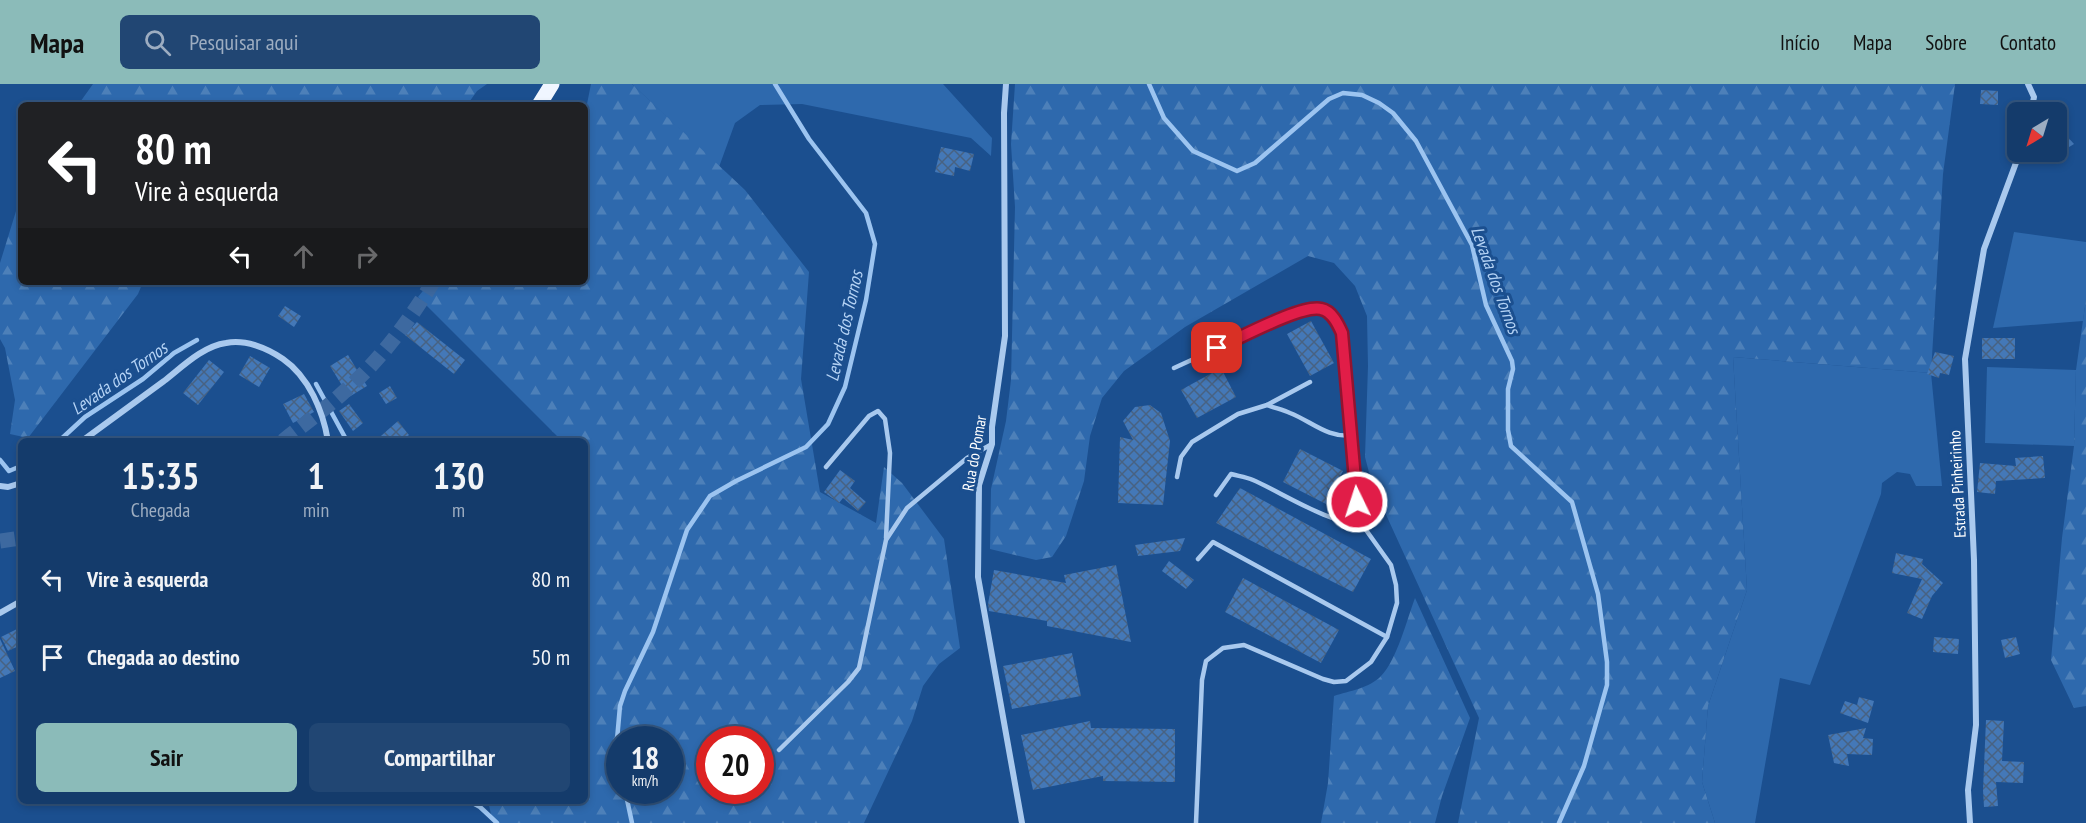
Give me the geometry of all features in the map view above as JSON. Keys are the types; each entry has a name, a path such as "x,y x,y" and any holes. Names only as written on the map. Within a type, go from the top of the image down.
{"main road":[{"path":"541,102 552,84"}],"street":[{"name":"Rua do Pomar","path":"1006,84 1004,113 1005,336 992,427 992,444 979,485 978,577 1022,823"},
{"path":"2028,84 2034,97 2033,102"},
{"name":"Estrada Pinheirinho","path":"1970,823 1968,790 1976,725 1974,560 1965,359 1984,249 2016,162"},
{"path":"86,438 198,355 225,343 238,342 263,348 276,354 299,372 325,421 328,438"},
{"path":"0,486 8,487 18,484"},
{"path":"0,613 18,604"}],"lane":[{"path":"1174,368 1303,309 1322,309 1334,318 1342,333 1353,435 1357,502 1361,523 1391,565 1396,585 1396,603 1387,637 1371,662 1346,681 1334,682 1323,679 1244,645 1224,648 1206,662 1202,680 1196,823"},
{"path":"1177,477 1181,457 1192,442 1238,414 1267,405 1310,382"},
{"path":"1267,405 1291,413 1329,434 1353,435"},
{"path":"779,750 848,682 859,668 886,540 890,453 885,419 878,411 869,416 826,467"},
{"path":"886,540 907,508 967,458 992,444"},
{"path":"1216,495 1231,474 1251,479 1331,517 1352,524 1361,523"},
{"path":"1198,559 1213,542 1387,637"}],"green space":[{"path":"93,84 487,84 477,91 469,102 80,102"},
{"path":"591,84 632,84 745,190 809,272 801,379 820,492 876,523 884,467 902,483 944,539 960,648 939,664 923,686 912,721 864,823 493,823 489,804 588,804 588,438 559,438 418,297 428,285 588,285 587,102"},
{"path":"632,84 943,84 992,138 991,156 971,138 802,104 760,105 735,123 719,167"},
{"path":"1015,84 1955,84 1943,174 1931,373 1733,357 1747,590 1708,706 1702,782 1715,823 1458,823 1479,718 1372,484 1365,457 1367,316 1355,286 1334,263 1308,256 1185,327 1124,371 1102,398 1090,436 1084,481 1066,536 1052,557 1036,560 990,549 991,489 1006,421 1011,380 1015,207 1011,144"},
{"path":"18,205 18,285 142,285 138,294 28,438 10,434 15,400 5,348 0,339 0,263"},
{"path":"2014,232 2086,242 2086,299 2083,321 1993,328"},
{"path":"2086,299 2086,706 2074,708 2051,660 2062,538 2074,446 2076,370"},
{"path":"1733,357 1931,373 1942,486 1916,486 1910,474 1897,472 1882,483 1881,494 1810,685 1780,678 1755,823 1715,823 1702,782 1708,706 1747,590"},
{"path":"1987,367 2076,370 2074,446 1985,443"},
{"path":"1415,598 1470,718 1442,796 1435,823 1321,823 1328,783 1334,696 1365,686 1376,680 1387,669 1397,650"}],"building":[{"path":"1981,90 1998,91 1998,105 1980,104"},
{"path":"2067,136 2074,144 2067,148"},
{"path":"941,147 974,154 970,171 955,167 954,176 935,172"},
{"path":"285,306 301,316 294,327 278,316"},
{"path":"1311,321 1334,363 1310,376 1287,334"},
{"path":"417,322 465,360 454,374 405,335"},
{"path":"1982,338 2015,338 2015,359 1982,359"},
{"path":"1935,352 1954,356 1949,375 1940,373 1939,378 1927,374"},
{"path":"348,355 367,386 349,397 330,366"},
{"path":"250,356 270,368 259,387 239,375"},
{"path":"209,360 224,372 198,405 183,393"},
{"path":"1221,368 1236,397 1197,418 1181,390"},
{"path":"390,386 397,398 386,404 379,393"},
{"path":"304,394 314,412 293,423 283,404"},
{"path":"349,404 363,423 353,431 339,411"},
{"path":"1150,405 1161,413 1170,441 1163,505 1118,503 1120,437 1133,440 1123,421 1135,407"},
{"path":"398,421 409,435 406,438 378,438"},
{"path":"1300,449 1343,471 1326,504 1283,482"},
{"path":"2043,456 2045,478 1996,481 1995,494 1977,492 1980,463 2016,466 2015,458"},
{"path":"840,470 855,481 850,488 866,502 858,511 843,498 839,503 824,492"},
{"path":"1240,488 1371,559 1353,592 1216,523"},
{"path":"1185,538 1180,551 1138,556 1135,545"},
{"path":"1896,553 1923,559 1922,564 1943,583 1932,596 1922,619 1907,613 1922,579 1892,573"},
{"path":"1169,561 1194,580 1186,589 1162,571"},
{"path":"1116,565 1131,642 1047,626 1047,621 989,611 988,604 994,570 1066,583 1064,575"},
{"path":"1243,578 1339,630 1321,663 1225,612"},
{"path":"18,628 18,646 8,651 1,637"},
{"path":"1934,637 1959,639 1958,654 1933,652"},
{"path":"2016,637 2020,654 2005,658 2001,640"},
{"path":"0,639 15,671 0,678"},
{"path":"1072,653 1081,696 1012,709 1003,666"},
{"path":"1859,697 1874,701 1868,723 1840,713 1845,701 1857,705"},
{"path":"1986,720 2004,721 2002,761 2024,762 2023,783 1996,782 1998,806 1984,807 1983,790"},
{"path":"1090,721 1091,728 1175,729 1175,782 1103,781 1103,776 1033,790 1021,735"},
{"path":"1866,728 1863,738 1873,739 1872,755 1847,754 1849,766 1834,763 1828,735"}],"waterway":[{"name":"Levada dos Tornos","path":"618,726 620,706 625,691 653,632 687,530 710,496 806,447 828,424 845,387 866,300 875,244 866,213 809,139 775,84"},
{"name":"Levada dos Tornos","path":"1149,84 1164,118 1193,151 1237,171 1255,163 1329,99 1343,93 1362,95 1379,103 1393,113 1416,141 1472,245 1486,305 1512,361 1513,369 1508,389 1508,430 1511,446 1572,502 1598,594 1607,662 1607,685 1584,766 1559,823"},
{"name":"Levada dos Tornos","path":"62,438 85,417 143,379 174,353 197,340"},
{"name":"Levada dos Tornos","path":"316,384 345,438"},
{"name":"Levada dos Tornos","path":"0,460 9,471 18,467"},
{"name":"Levada dos Tornos","path":"474,804 497,823"},
{"name":"Levada dos Tornos","path":"628,804 632,823"}],"tunnel":[{"path":"287,438 332,403 371,365 404,325 431,285"},
{"path":"0,541 18,538"}],"route":[{"path":"1217,348 1303,309 1322,309 1334,318 1342,333 1353,435 1357,502"}]}
